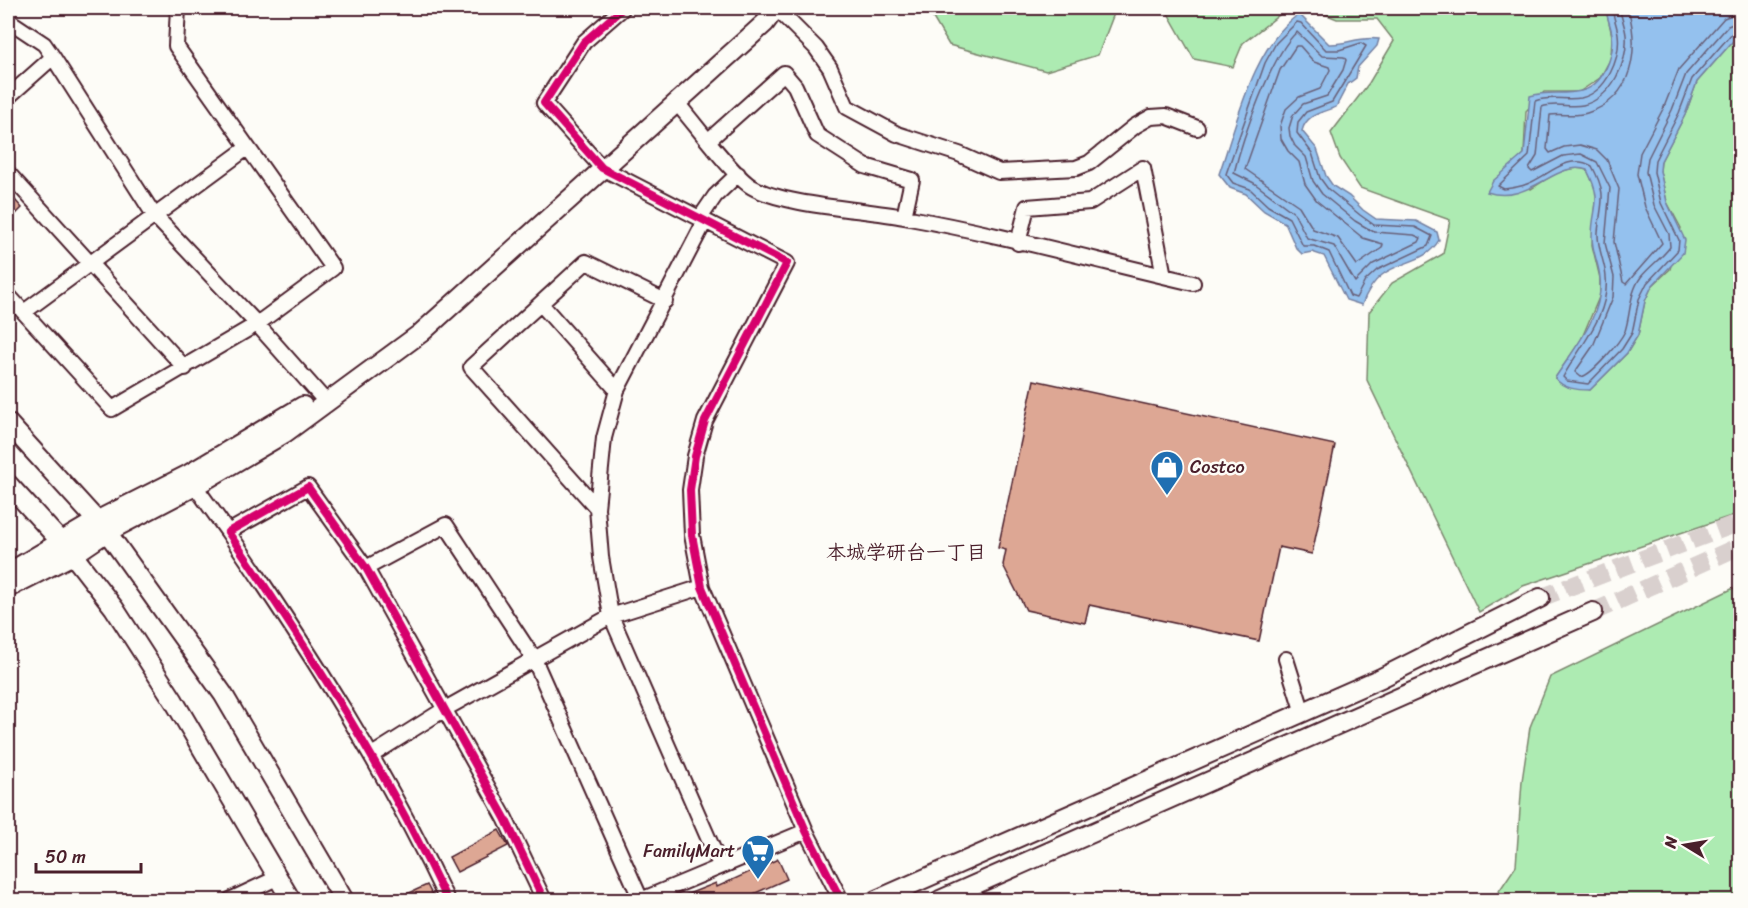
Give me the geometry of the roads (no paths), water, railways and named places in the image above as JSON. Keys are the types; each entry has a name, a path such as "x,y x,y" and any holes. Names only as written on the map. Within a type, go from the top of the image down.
{"street":[{"path":"8,295 112,409 257,324 333,268 176,46 178,8"},
{"path":"623,8 584,42 544,103 599,164 787,263 705,422 695,456 690,490 692,535 702,586 806,831 841,900"},
{"path":"599,164 676,102 765,23 776,8"},
{"path":"8,588 101,526 324,399 421,333 758,15 776,8"},
{"path":"776,8 816,48 831,68 847,107 897,134 959,154 999,172 1076,168 1089,162 1135,126 1151,117 1166,116 1197,128"},
{"path":"8,20 44,44 154,215 324,399"},
{"path":"8,97 53,57"},
{"path":"709,140 784,74 795,86 817,135 865,165 912,180 904,217"},
{"path":"676,102 738,174 750,186 763,192 809,202 904,217 1193,283"},
{"path":"24,312 247,148"},
{"path":"1018,243 1027,207 1090,202 1143,168 1164,276"},
{"path":"8,173 185,368"},
{"path":"720,865 611,616 601,557 597,508 604,438 617,390 665,301 715,196 738,174"},
{"path":"597,508 471,367 586,262 665,301"},
{"path":"541,304 617,390"},
{"path":"101,526 195,486 285,433 324,399"},
{"path":"8,423 101,526 223,694 344,900"},
{"path":"8,484 67,549 114,608 162,682 291,900"},
{"path":"195,486 302,640 372,755 447,900"},
{"path":"228,532 308,487 366,568 505,818 544,900"},
{"path":"366,568 446,525 534,659 641,900 720,865 806,831"},
{"path":"8,573 67,549"},
{"path":"372,755 445,710 611,616 702,586"},
{"path":"876,900 1381,678 1540,598"},
{"path":"940,900 1593,612"},
{"path":"1286,659 1303,713 1314,735"},
{"path":"1110,797 1120,820"},
{"path":"230,900 279,877"}],"water":[{"path":"1606,8 1740,8 1740,33 1697,82 1685,115 1661,161 1660,171 1667,202 1685,240 1683,253 1652,286 1645,301 1638,335 1627,353 1590,390 1581,390 1566,387 1555,378 1586,331 1600,292 1600,278 1592,237 1596,198 1587,170 1576,168 1564,171 1516,193 1502,195 1487,192 1493,181 1524,154 1530,96 1581,91 1596,83 1606,69 1612,43"},
{"path":"1299,14 1329,44 1379,39 1377,46 1358,67 1356,78 1348,84 1336,107 1315,115 1304,125 1302,131 1317,149 1326,176 1333,186 1349,196 1376,219 1416,221 1437,232 1439,240 1421,257 1389,270 1379,278 1362,305 1346,300 1324,256 1312,252 1302,254 1296,248 1285,223 1264,211 1246,194 1230,188 1219,174 1240,109 1258,65 1283,28"}],"tunnel":[{"path":"1540,598 1740,522"},
{"path":"1593,612 1740,546"}],"place":[{"name":"Costco","path":"1167,496"},
{"name":"FamilyMart","path":"758,880"}],"district":[{"name":"本城学研台一丁目","path":"906,552"}]}
